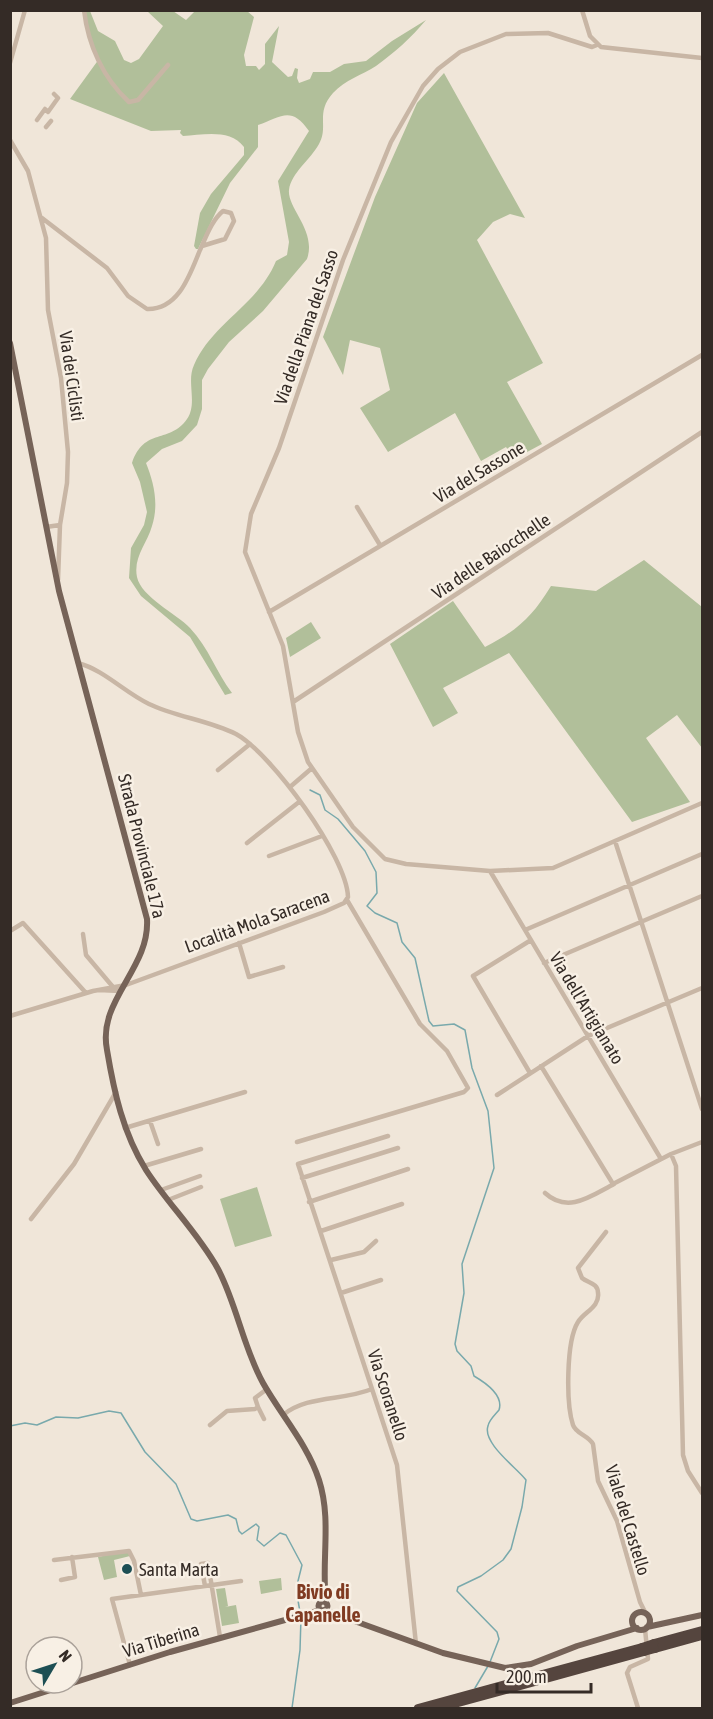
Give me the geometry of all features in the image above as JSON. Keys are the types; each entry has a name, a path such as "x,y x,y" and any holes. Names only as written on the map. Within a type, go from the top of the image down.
{"highway":[{"path":"418,1708 467,1698 654,1646 702,1630"},
{"path":"654,1646 702,1636"},
{"path":"440,1708 456,1704 477,1692 643,1649"}],"main road":[{"name":"Strada Provinciale 17a","path":"10,343 58,586 147,919 145,947 110,1012 105,1035 116,1092 125,1128 144,1166 219,1272 254,1365 311,1460 322,1491 326,1531 323,1605"},
{"name":"Via Tiberina","path":"10,1703 220,1637 308,1613 323,1605 337,1613 416,1644 495,1664 524,1662 624,1632"},
{"path":"624,1632 638,1613 664,1624"},
{"path":"624,1632 643,1630 702,1615"},
{"path":"643,1630 648,1617"},
{"path":"633,1621 643,1630"}],"street":[{"path":"10,63 26,10"},
{"path":"84,10 87,33 98,60 111,81 129,102 138,100 168,64"},
{"path":"582,10 589,34 597,45"},
{"name":"Via della Piana del Sasso","path":"702,58 597,45 592,47 568,38 541,32 520,32 496,37 466,49 443,64 429,77 412,102 391,142 343,260 279,448 248,525 245,544 246,557 283,646 300,738 312,768 353,827 384,858 406,864 490,871 556,868 702,803"},
{"path":"37,120 45,109 48,112 50,110 58,98 54,94"},
{"path":"46,126 51,121"},
{"name":"Via dei Ciclisti","path":"10,140 28,171 42,218 47,248 48,310 61,378 67,446 67,483 60,525 58,586"},
{"path":"42,218 107,268 131,299 149,309 167,304 181,291 202,246 219,214 225,211 231,213 234,221 225,239 202,246"},
{"name":"Via del Sassone","path":"269,612 702,355"},
{"name":"Via delle Baiocchelle","path":"293,702 702,432"},
{"path":"357,507 380,545"},
{"path":"46,528 60,525"},
{"name":"Località Mola Saracena","path":"78,663 95,669 149,704 227,730 250,744 290,787 322,836 345,884 347,900 324,912 122,988"},
{"path":"218,770 250,744"},
{"path":"290,787 312,768"},
{"path":"248,843 299,802"},
{"path":"269,856 322,836"},
{"path":"615,841 702,1109"},
{"path":"525,930 702,854"},
{"name":"Via dell'Artigianato","path":"490,871 661,1159"},
{"path":"544,963 702,896"},
{"path":"297,1142 464,1092 468,1088 449,1052 420,1024 347,900"},
{"path":"10,931 20,923 24,924 86,993"},
{"path":"83,934 86,956 113,987"},
{"path":"530,1073 473,976 531,940"},
{"path":"239,943 249,977 283,967"},
{"path":"10,1016 97,990 122,988"},
{"path":"97,990 122,988"},
{"path":"496,1095 588,1036 702,988"},
{"path":"541,1066 608,1178 614,1184"},
{"path":"31,1219 74,1164 116,1092"},
{"path":"125,1128 245,1092"},
{"path":"150,1121 158,1144"},
{"name":"Via Scoranello","path":"388,1136 298,1164 398,1471 416,1644"},
{"path":"545,1193 554,1201 565,1205 582,1201 671,1154 702,1142"},
{"path":"302,1178 398,1148"},
{"path":"144,1166 201,1149"},
{"path":"671,1154 676,1166 683,1455 688,1471 702,1493"},
{"path":"309,1202 408,1169"},
{"path":"161,1190 200,1176"},
{"path":"168,1200 201,1187"},
{"path":"321,1231 402,1204"},
{"name":"Viale del Castello","path":"606,1232 578,1266 579,1275 596,1286 598,1292 596,1303 578,1321 572,1337 570,1398 573,1426 588,1437 593,1445 598,1480 618,1524 640,1602"},
{"path":"331,1260 364,1252 376,1241"},
{"path":"341,1293 381,1280"},
{"path":"264,1419 255,1399 267,1389"},
{"path":"283,1415 298,1404 341,1399 372,1389"},
{"path":"210,1425 227,1411 258,1407"},
{"path":"54,1560 129,1551 134,1561 141,1595"},
{"path":"61,1580 75,1577 72,1557"},
{"path":"205,1586 201,1564 208,1563 220,1637"},
{"path":"130,1665 112,1599 241,1581"},
{"path":"638,1613 640,1602"},
{"path":"640,1602 648,1617"},
{"path":"638,1708 627,1673 630,1667 648,1659 643,1630"}],"green space":[{"path":"85,11 90,11 98,31 115,41 124,60 131,63 139,59 163,26 147,11 173,11 186,20 195,11 247,11 254,17 244,55 246,66 256,66 259,70 265,64 265,44 279,26 272,62 288,77 292,76 295,68 298,69 299,83 310,79 313,72 330,72 344,64 366,61 392,41 426,20 389,56 343,85 328,100 323,113 323,131 319,144 293,178 289,190 292,204 308,239 307,259 263,311 229,342 208,369 202,380 202,409 197,425 182,441 162,449 146,463 153,486 155,510 150,533 137,563 137,577 152,598 197,636 232,693 225,695 190,637 141,596 129,578 131,548 144,525 147,512 140,482 132,463 143,444 173,431 187,419 192,406 192,372 202,350 258,290 276,261 287,255 289,242 278,181 309,131 297,118 285,115 258,125 258,147 230,183 196,249 194,246 200,213 211,194 244,155 244,147 238,141 224,135 183,136 180,133 181,130 151,131 70,99 99,59 91,42"},
{"path":"444,73 525,218 510,214 493,222 477,240 543,363 507,382 542,444 514,459 506,447 481,461 455,413 388,452 360,408 390,390 380,348 350,340 343,375 323,337 375,197 417,103"},
{"path":"644,560 702,607 702,748 677,715 646,738 690,802 632,822 509,653 443,688 458,713 433,727 390,644 453,601 485,647 507,635 523,622 551,586 596,591"},
{"path":"311,622 321,638 290,657 286,638"},
{"path":"257,1187 272,1236 235,1247 220,1199"},
{"path":"127,1551 130,1556 114,1560 117,1577 104,1580 98,1557"},
{"path":"281,1578 282,1590 261,1594 259,1581"},
{"path":"225,1588 228,1606 225,1607 236,1605 239,1623 222,1626 216,1589"}],"waterway":[{"path":"310,790 320,795 325,810 338,819 365,851 376,872 377,893 367,906 375,913 397,923 402,942 415,958 429,1021 433,1026 454,1024 465,1030 472,1068 488,1111 494,1168 462,1264 464,1293 455,1344 457,1351 471,1366 474,1376 489,1386 499,1399 499,1410 488,1426 490,1440 501,1455 526,1480 522,1507 511,1549 503,1560 481,1576 458,1587 457,1591 497,1632 499,1639 490,1662"},
{"path":"10,1426 25,1423 37,1425 56,1417 78,1418 109,1411 121,1413 145,1452 176,1484 191,1519 197,1521 228,1515 236,1519 242,1534 256,1524 259,1527 257,1540 264,1546 280,1533 286,1535 302,1565 296,1589 300,1612"},
{"path":"292,1708 300,1650 301,1617"},
{"path":"475,1688 488,1666"}],"place":[{"name":"Santa Marta","path":"127,1569"}],"district":[{"name":"Bivio di Capanelle","path":"323,1602"}]}
